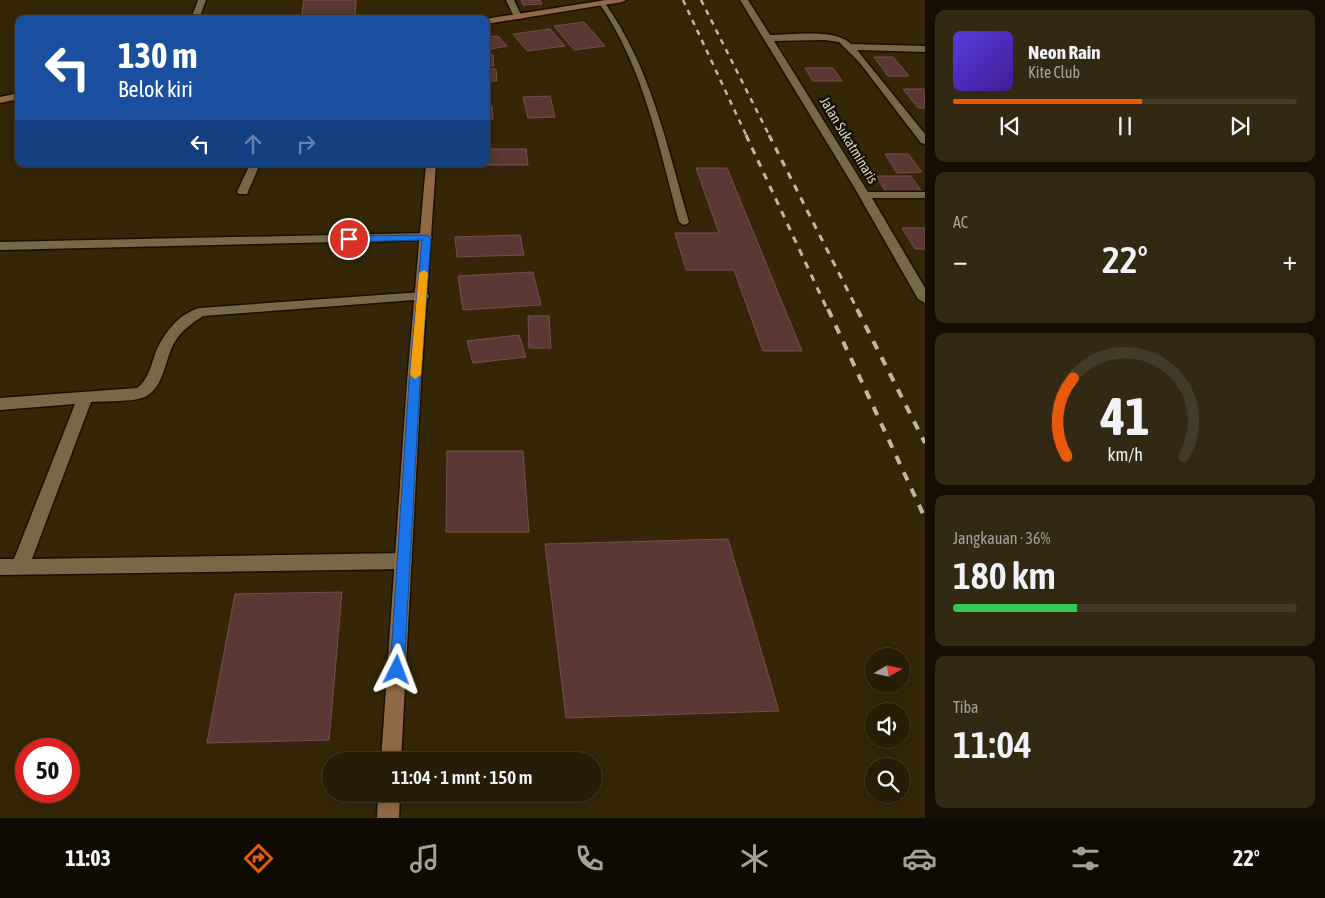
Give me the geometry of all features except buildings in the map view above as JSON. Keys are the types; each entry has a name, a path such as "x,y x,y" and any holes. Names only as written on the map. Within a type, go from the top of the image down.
{"main road":[{"path":"490,20 622,0"},
{"path":"0,100 15,97"},
{"path":"392,752 431,167"},
{"path":"388,818 389,802"}],"street":[{"path":"196,15 202,0"},
{"path":"510,0 518,17"},
{"name":"Jalan Sukatminaris","path":"744,0 865,195 925,299"},
{"path":"769,38 836,38 842,40 851,48 925,141"},
{"path":"851,48 925,49"},
{"path":"243,192 254,167"},
{"path":"865,195 925,195"},
{"path":"0,246 426,237"},
{"path":"0,404 141,393 149,388 166,345 178,327 200,312 422,296"},
{"path":"20,567 84,398"},
{"path":"0,568 404,561"}],"lane":[{"path":"602,3 612,15 638,68 684,222"}],"railway":[{"path":"683,0 747,137"},
{"path":"701,0 770,137"},
{"path":"746,135 828,311"},
{"path":"769,135 858,311"},
{"path":"828,309 925,518"},
{"path":"857,309 925,443"}],"slow traffic":[{"path":"415,375 424,273"}],"route":[{"path":"349,239 426,237 414,382 397,670"}]}
